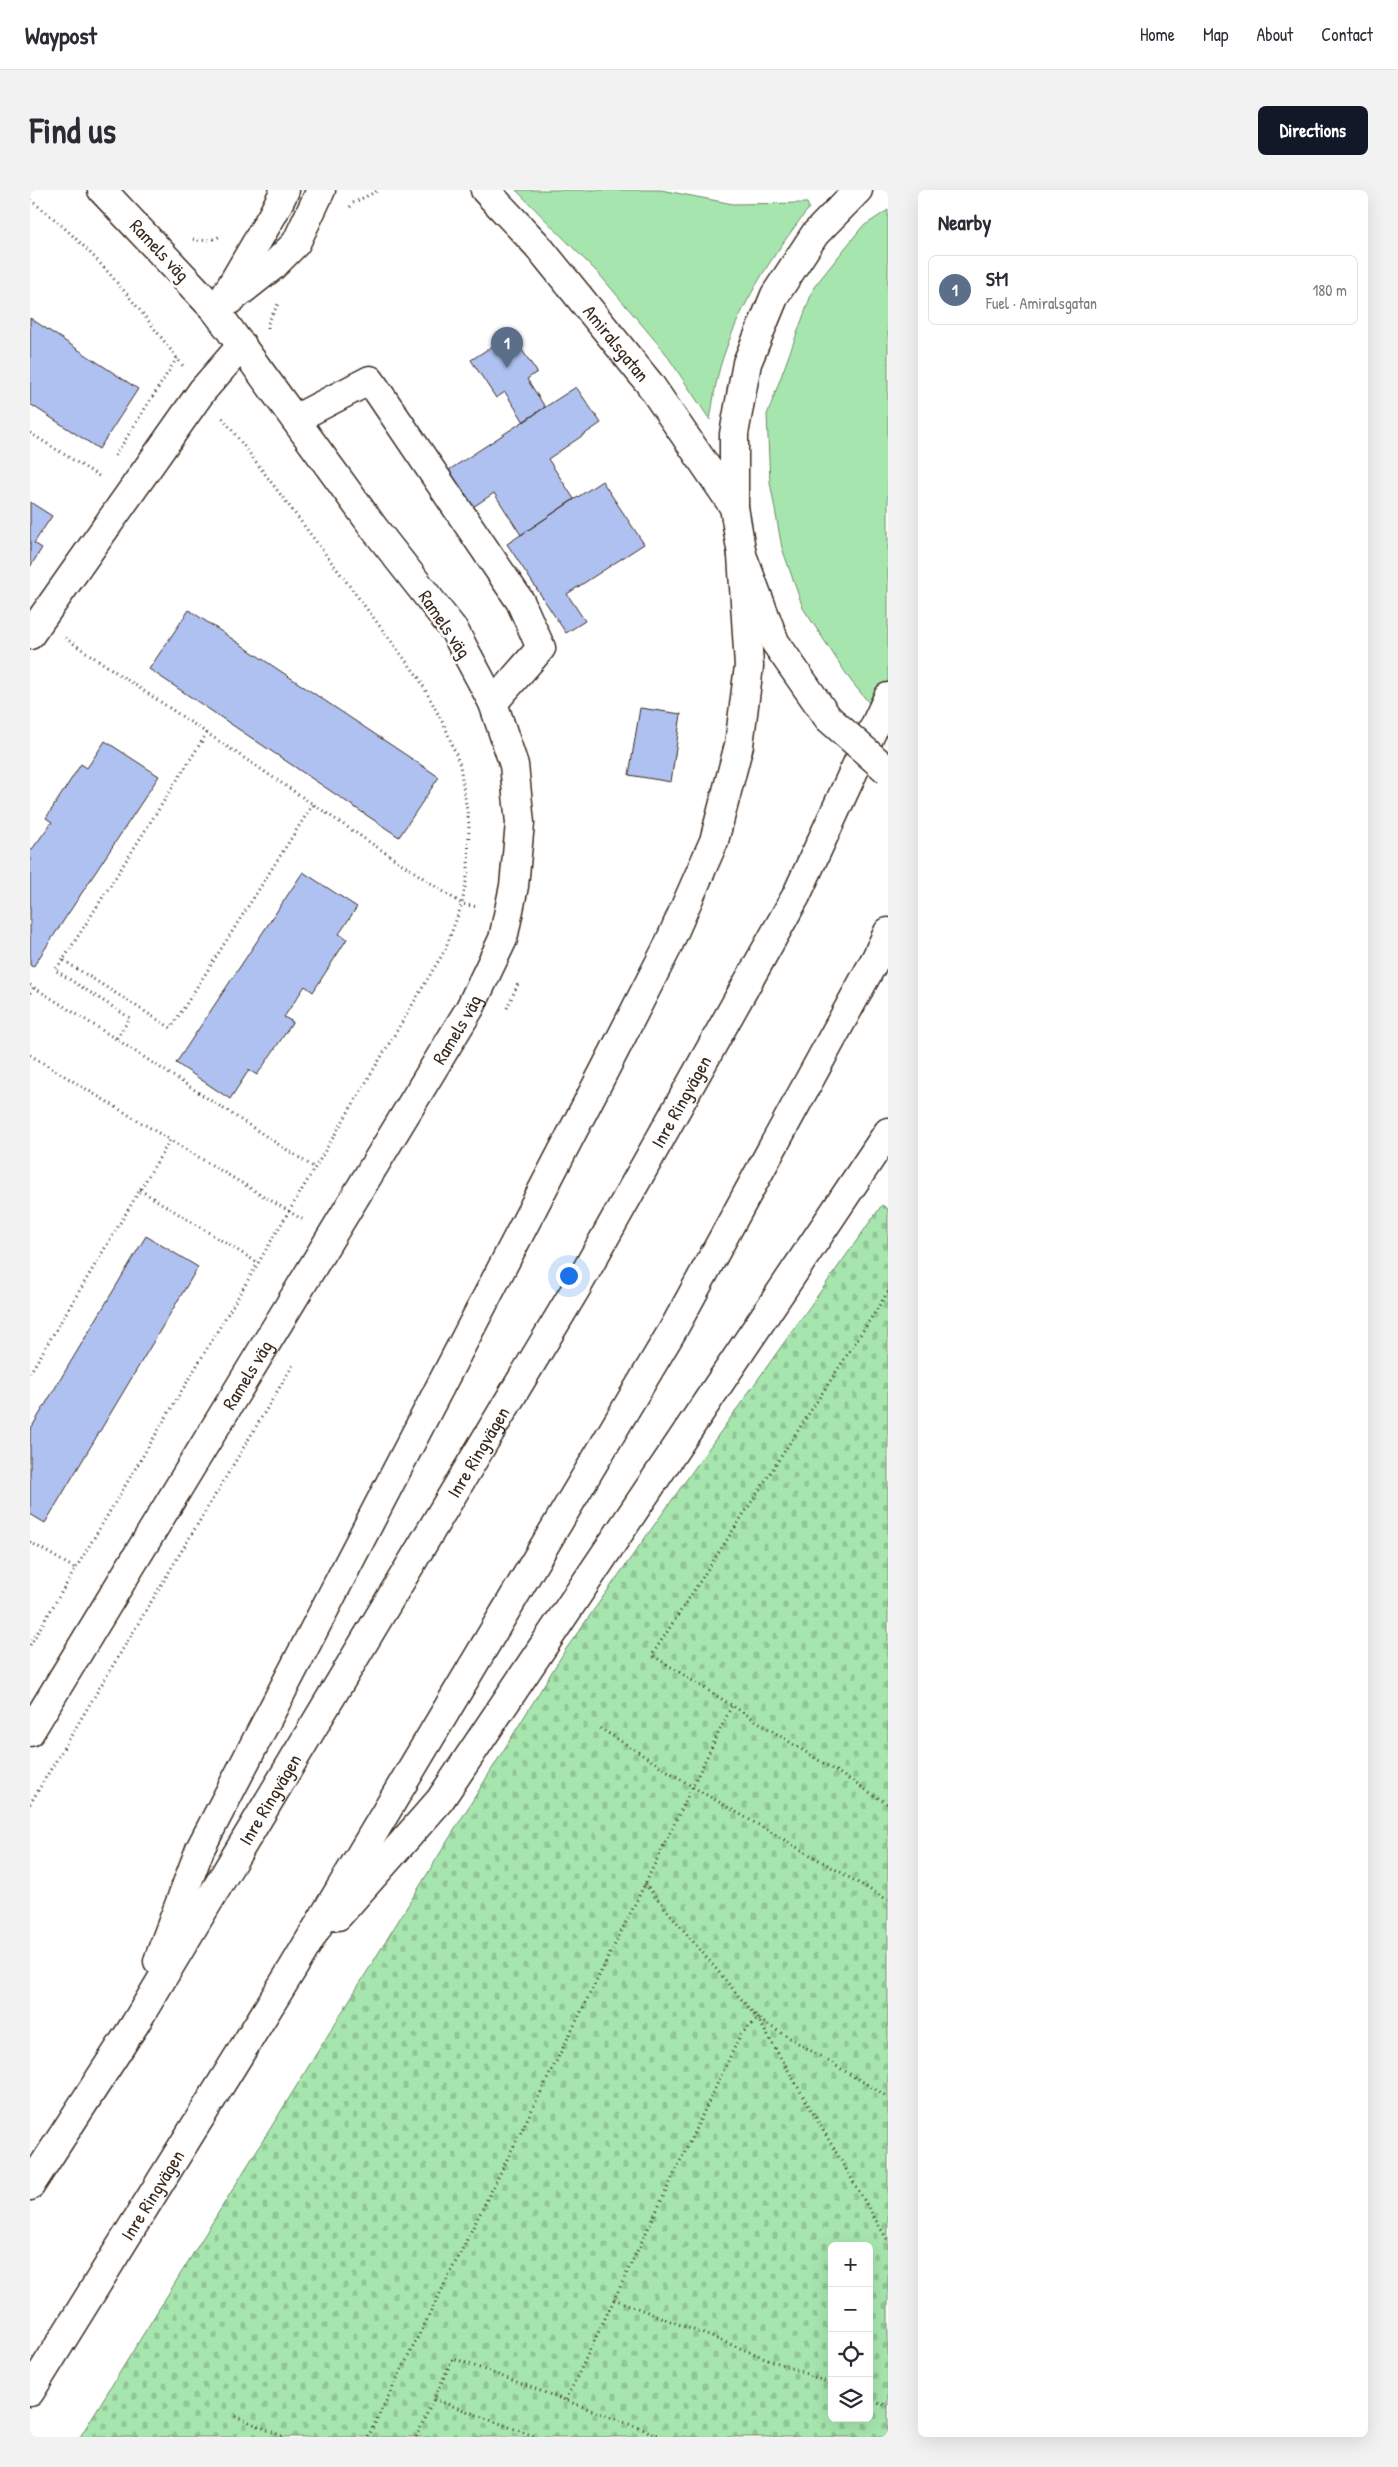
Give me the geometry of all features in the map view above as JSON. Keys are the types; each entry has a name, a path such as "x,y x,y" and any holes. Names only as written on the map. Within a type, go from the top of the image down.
{"main road":[{"name":"Ramels väg","path":"30,1732 470,1008 503,939 514,886 520,823 514,765 493,703 454,630 374,528 216,311 102,190"},
{"path":"216,311 285,190"},
{"path":"216,311 273,266 296,243 321,190"},
{"name":"Amiralsgatan","path":"485,190 537,245 649,383 734,507"},
{"name":"Amiralsgatan","path":"858,190 815,234 775,295 747,363 734,434 734,507 742,555 775,642 828,718 888,771"},
{"path":"35,628 202,391 242,345"},
{"path":"295,419 370,380 520,601 542,648 493,703"},
{"path":"135,2024 200,1849 667,948 714,841 739,745 749,666 742,555"},
{"name":"Inre Ringvägen","path":"30,2186 135,2024 577,1287 796,896 888,697"},
{"name":"Inre Ringvägen","path":"30,2392 293,1968 674,1328 876,958 888,932"},
{"path":"293,1968 440,1800 888,1132"}],"path":[{"path":"347,211 353,203 379,190"},
{"path":"30,200 54,217 132,299 420,678 446,729 460,765 469,824 468,871 462,904 445,950 30,1643"},
{"path":"189,238 197,241 218,238 229,231"},
{"path":"268,332 268,324 283,297"},
{"path":"111,462 177,358"},
{"path":"30,434 129,495"},
{"path":"101,478 106,470"},
{"path":"35,628 207,733 462,904 508,914"},
{"path":"116,1039 130,1018 55,970 207,733"},
{"path":"63,960 171,1028 313,804"},
{"path":"502,1016 513,1000 519,983"},
{"path":"30,985 315,1168"},
{"path":"30,993 34,987"},
{"path":"30,1055 331,1236"},
{"path":"30,1373 170,1140"},
{"path":"140,1190 258,1263"},
{"path":"888,1292 652,1655 888,1804"},
{"path":"30,1804 295,1361"},
{"path":"30,1542 76,1569"},
{"path":"368,2437 645,1884 732,1705"},
{"path":"600,1728 693,1787 888,1900"},
{"path":"645,1884 758,2019 888,2241"},
{"path":"758,2019 888,2097"},
{"path":"566,2400 741,2034 758,2019"},
{"path":"614,2299 828,2382"},
{"path":"416,2437 453,2358 663,2437"},
{"path":"434,2399 536,2437"},
{"path":"873,2400 888,2406"},
{"path":"235,2416 284,2437"}],"green space":[{"path":"516,190 661,190 733,204 807,203 809,208 757,283 736,324 720,367 710,420 664,351 599,274"},
{"path":"888,210 888,726 851,681 803,608 782,548 770,482 767,415 814,287 862,227"},
{"path":"882,1205 888,1209 888,2437 80,2437 566,1649"}],"building":[{"path":"30,318 138,389 99,449 30,404"},
{"path":"511,334 537,372 527,379 545,407 524,422 505,392 496,398 471,360"},
{"path":"576,387 601,423 548,459 574,499 521,535 494,493 473,507 449,470"},
{"path":"602,481 644,544 567,594 585,621 566,633 507,544"},
{"path":"30,502 52,516 34,543 42,548 30,567"},
{"path":"189,610 439,777 399,837 149,669"},
{"path":"640,708 681,714 671,782 629,775"},
{"path":"105,741 159,776 33,967 30,965 30,852 52,822 46,818 81,764 87,768"},
{"path":"303,872 357,907 339,934 347,939 313,992 305,986 284,1017 293,1022 257,1075 249,1070 230,1099 176,1063"},
{"path":"146,1236 198,1267 45,1523 30,1514 30,1430"}],"place":[{"name":"St1","path":"507,368"}]}
